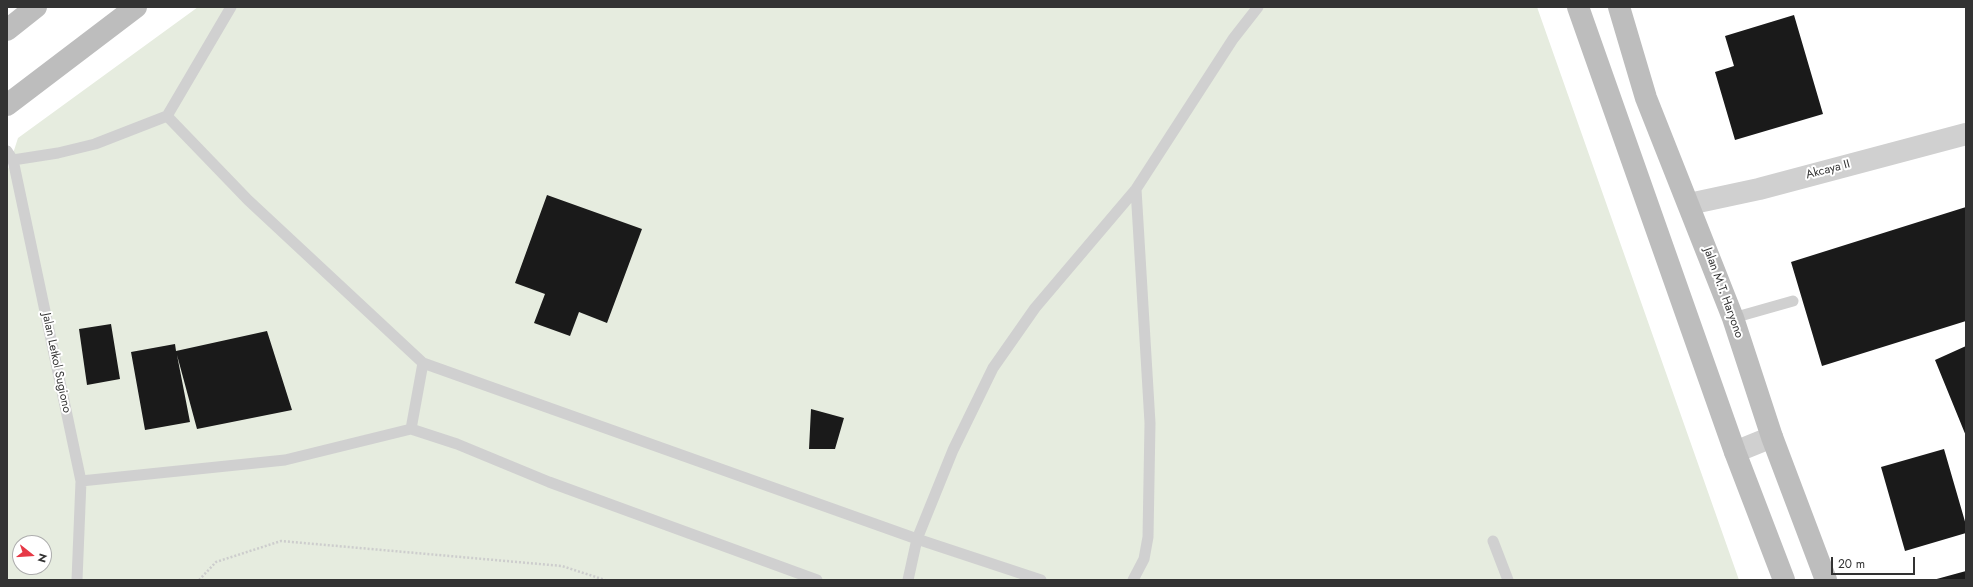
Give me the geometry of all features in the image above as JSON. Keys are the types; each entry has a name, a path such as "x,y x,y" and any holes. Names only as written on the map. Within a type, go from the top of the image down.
{"street":[{"path":"7,30 36,7"},
{"path":"7,105 136,7"},
{"path":"1578,7 1735,452 1784,580"},
{"name":"Jalan M.T. Haryono","path":"1619,7 1646,98 1733,318 1772,436 1826,580"},
{"name":"Akcaya II","path":"1689,204 1759,189 1966,134"},
{"path":"1735,452 1772,436"}],"lane":[{"path":"10,155 58,153 96,144 167,116 231,7"},
{"path":"908,580 917,539 953,450 993,368 1035,308 1136,189 1233,39 1258,7"},
{"path":"167,116 248,200 423,364 917,539 1041,580"},
{"name":"Jalan Letkol Sugiono","path":"10,155 81,480 78,580"},
{"path":"1133,580 1144,559 1148,537 1150,423 1136,189"},
{"path":"1733,318 1793,301"},
{"path":"411,429 423,364"},
{"path":"81,480 285,460 411,429 457,444 549,482 817,580"},
{"path":"1494,541 1508,580"}],"path":[{"path":"199,580 216,562 281,541 562,566 605,580"}],"shaded area":[{"path":"198,7 1537,7 1739,580 7,580 7,172 18,138"}],"building":[{"path":"1794,15 1823,114 1735,140 1715,72 1734,66 1725,36"},
{"path":"547,195 642,229 607,323 579,312 570,336 534,323 545,294 515,283"},
{"path":"1966,207 1966,321 1822,366 1791,262"},
{"path":"111,324 120,379 87,385 79,329"},
{"path":"267,331 292,410 197,429 177,355 190,422 145,430 131,352 175,344 176,351"},
{"path":"1966,346 1966,436 1935,360"},
{"path":"811,409 844,418 835,449 809,449"},
{"path":"1944,449 1966,525 1966,533 1905,551 1881,467"},
{"path":"1966,571 1966,580 1933,580"}]}
